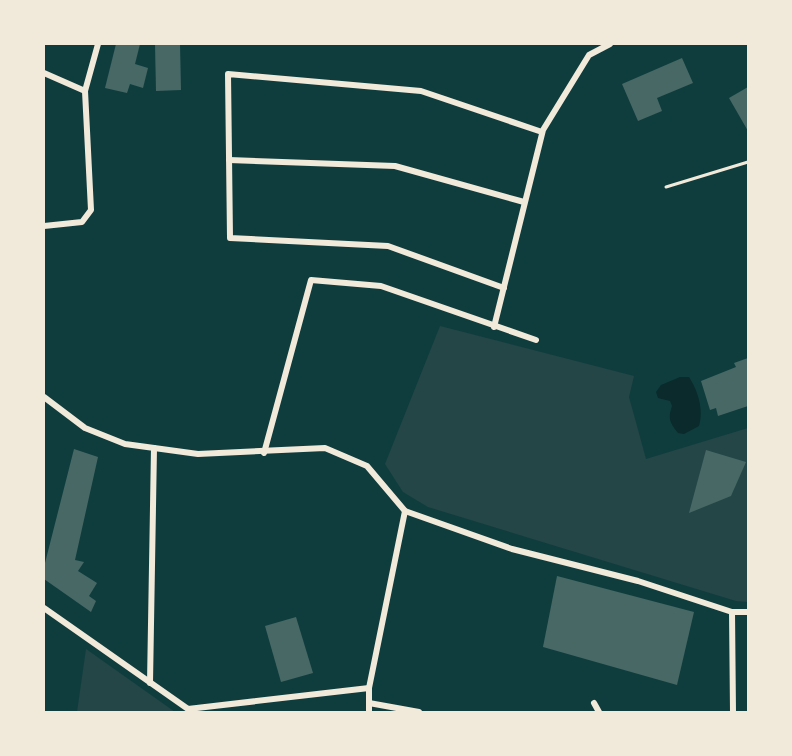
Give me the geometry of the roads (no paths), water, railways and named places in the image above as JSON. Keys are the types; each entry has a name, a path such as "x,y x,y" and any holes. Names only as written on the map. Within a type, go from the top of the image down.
{"street":[{"path":"44,226 82,222 91,210 85,91 98,44"},
{"path":"494,327 542,132 589,55 609,44"},
{"path":"44,73 85,91"},
{"path":"504,288 388,246 230,238 228,74 421,91 542,132"},
{"path":"229,160 395,166 524,202"},
{"path":"264,453 311,280 381,286 536,340"},
{"path":"44,397 85,428 125,444 198,454 264,453 325,448 368,466 405,511 512,549 638,581 732,612 748,612"},
{"path":"150,683 154,448"},
{"path":"369,712 369,688 405,511"},
{"path":"44,608 188,709 369,688"},
{"path":"732,612 733,712"},
{"path":"369,703 418,712"},
{"path":"594,704 599,712"}],"lane":[{"path":"666,187 748,162"}]}
